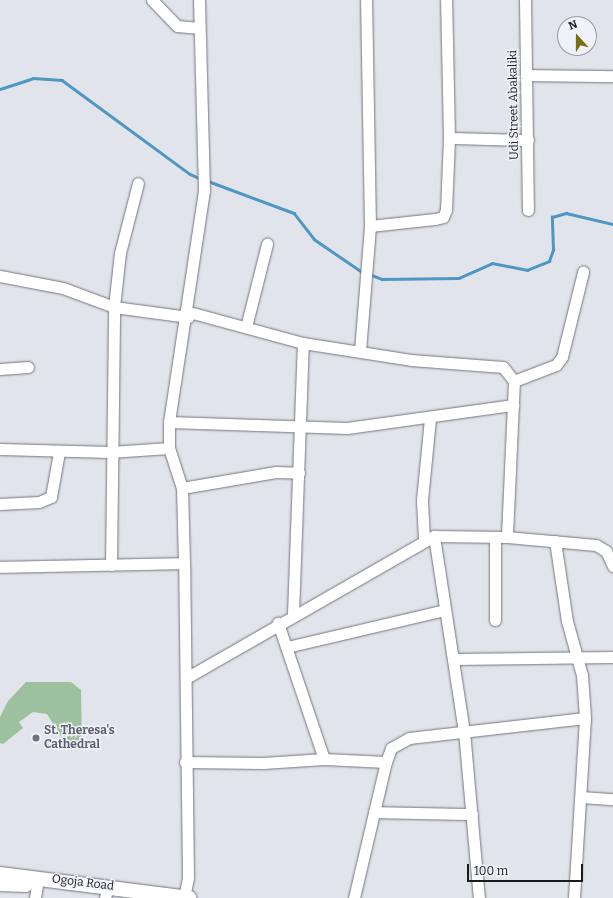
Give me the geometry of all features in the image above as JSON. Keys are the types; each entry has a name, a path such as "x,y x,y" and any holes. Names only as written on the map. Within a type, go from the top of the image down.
{"main road":[{"name":"Ogoja Road","path":"0,874 186,898"},
{"name":"Ogoja Road","path":"0,884 36,892 128,898"}],"street":[{"path":"152,0 177,26 199,28"},
{"path":"186,898 188,877 185,762 186,678 182,488 169,448 169,422 188,314 204,191 199,0"},
{"path":"360,351 364,281 368,266 370,226 366,0"},
{"path":"370,226 443,217 446,210 449,138 446,0"},
{"name":"Udi Street Abakaliki","path":"525,0 528,210"},
{"path":"526,75 613,76"},
{"path":"449,138 528,140"},
{"path":"110,565 110,452 114,307 120,253 138,183"},
{"path":"246,327 266,244"},
{"path":"514,381 556,365 562,357 583,272"},
{"path":"0,276 63,288 114,307 188,314 303,342 410,360 503,367 514,381 507,537"},
{"path":"293,613 303,342"},
{"path":"0,370 28,367"},
{"path":"169,422 301,428 347,428 430,419 513,405"},
{"path":"430,419 422,500 455,660 464,731 479,898"},
{"path":"0,449 59,452 110,452 169,448"},
{"path":"0,504 39,502 51,497 59,452"},
{"path":"182,488 276,472 299,473"},
{"path":"186,678 293,613 429,537 507,537 555,540 596,545 606,551 613,566"},
{"path":"495,537 495,620"},
{"path":"555,540 567,621 579,660 585,718 574,898"},
{"path":"0,567 184,563"},
{"path":"287,647 445,610"},
{"path":"278,623 324,759"},
{"path":"455,660 579,660 613,657"},
{"path":"354,898 386,762 398,741 464,731 585,718"},
{"path":"185,762 263,763 324,759 386,762"},
{"path":"581,797 613,799"},
{"path":"374,812 472,814"}],"green space":[{"path":"26,682 71,682 81,690 82,745 69,749 47,714 33,712 19,722 23,728 3,744 0,743 0,717 8,701"}],"waterway":[{"path":"0,89 33,78 62,80 190,174 201,179"},
{"path":"208,181 294,213 314,239 362,272"},
{"path":"369,274 382,279 459,278 492,263 527,270 549,261 553,250 552,217 566,213 613,224"}],"place":[{"name":"St. Theresa's Cathedral","path":"36,738"}]}
